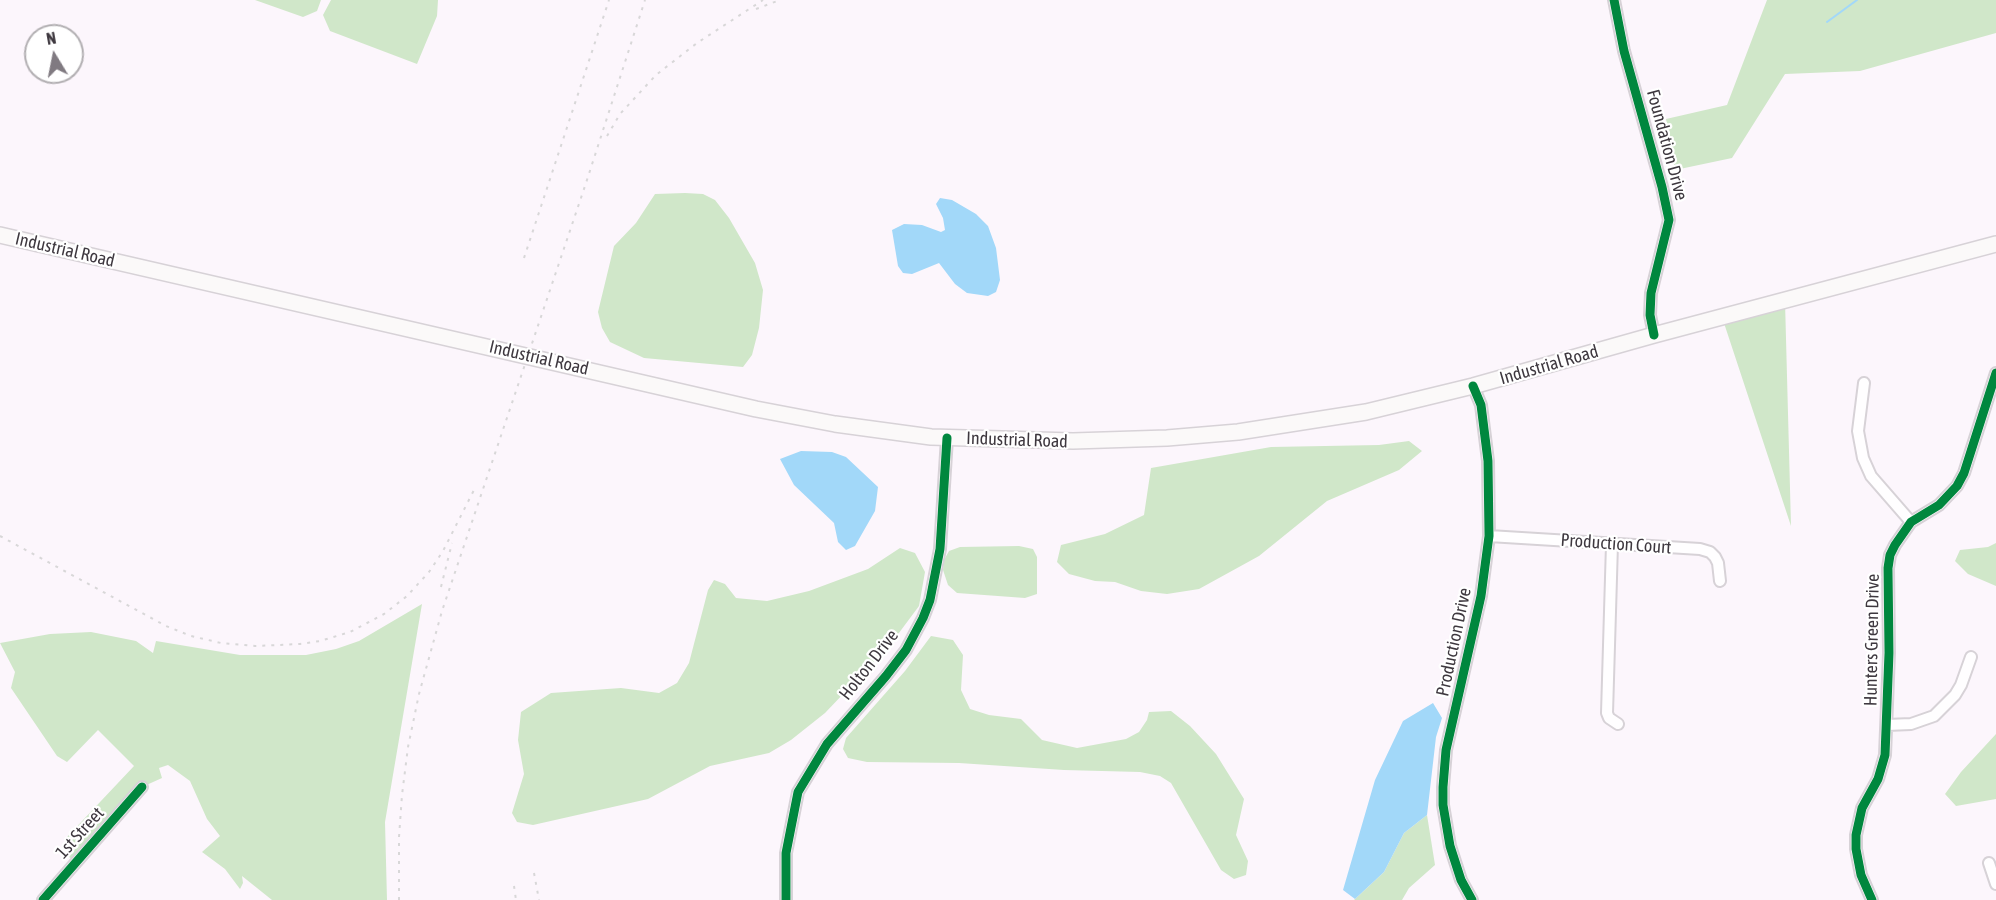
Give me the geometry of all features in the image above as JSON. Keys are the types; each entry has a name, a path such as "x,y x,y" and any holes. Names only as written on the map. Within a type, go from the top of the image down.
{"main road":[{"name":"Industrial Road","path":"0,235 756,409 835,424 947,438 1073,441 1167,438 1238,432 1366,412 1473,386 1996,244"}],"street":[{"name":"Foundation Drive","path":"1614,0 1624,51 1669,220 1651,293 1650,315 1654,335"},
{"name":"Hunters Green Drive","path":"1872,900 1861,875 1856,835 1862,808 1882,767 1887,725 1890,555 1911,522 1939,506 1957,486 1964,473 1996,372"},
{"path":"1864,383 1858,431 1863,458 1871,476 1911,522"},
{"name":"Production Drive","path":"1472,900 1461,880 1450,846 1443,805 1443,787 1446,750 1481,596 1489,536 1490,504 1485,433 1481,405 1473,386"},
{"name":"Holton Drive","path":"786,900 786,853 798,792 827,744 906,650 930,600 940,549 947,438"},
{"name":"Production Court","path":"1489,536 1700,549 1710,552 1718,563 1720,581"},
{"path":"1612,544 1607,713 1609,718 1618,724"},
{"path":"1887,725 1911,724 1934,716 1955,695 1971,657"},
{"name":"1st Street","path":"43,900 142,787"},
{"path":"1989,863 1996,884"}],"green space":[{"path":"255,0 321,0 317,11 303,17"},
{"path":"331,0 438,0 437,16 417,64 330,31 323,15"},
{"path":"1767,0 1996,0 1996,33 1860,71 1785,74 1732,158 1675,170 1666,119 1727,105"},
{"path":"655,194 703,194 715,200 729,218 755,263 763,290 759,328 752,355 743,367 644,358 610,342 602,328 598,312 614,246 636,223"},
{"path":"1785,301 1791,526 1722,317"},
{"path":"1409,441 1422,451 1399,470 1327,501 1259,556 1199,589 1167,594 1141,591 1115,582 1095,581 1069,574 1057,562 1061,545 1105,534 1144,515 1151,468 1271,447 1379,445"},
{"path":"1996,543 1996,586 1968,574 1955,561 1960,550 1988,547"},
{"path":"1019,546 1033,549 1037,557 1037,594 1025,598 957,593 948,585 943,570 944,560 949,551 960,547"},
{"path":"900,548 915,553 925,572 919,606 890,645 825,713 791,740 769,753 710,766 648,799 533,825 517,822 512,813 524,774 518,740 521,712 551,693 621,688 659,693 677,683 689,663 708,590 714,580 725,584 736,598 767,601 809,591 868,569"},
{"path":"422,604 385,822 387,900 272,900 242,876 243,883 240,889 225,869 202,852 220,836 207,819 190,781 168,765 159,768 162,778 142,787 77,862 69,857 67,837 134,766 98,730 67,762 57,756 11,688 15,672 0,643 50,634 91,632 136,641 153,653 156,641 240,655 306,655 336,649 359,641"},
{"path":"931,636 953,640 963,655 961,690 970,709 989,715 1021,719 1042,740 1077,748 1126,739 1139,732 1149,712 1171,711 1190,726 1216,754 1244,799 1236,835 1248,861 1246,875 1234,879 1221,870 1171,783 1160,776 1140,772 959,763 867,762 848,758 843,749 846,738 905,671"},
{"path":"1996,734 1996,799 1956,806 1945,794 1961,772"},
{"path":"1427,815 1435,865 1409,888 1402,900 1354,900 1384,872 1404,833"}],"water":[{"path":"940,198 952,200 976,214 988,226 996,248 1000,280 996,292 988,296 967,293 955,284 939,263 912,274 903,273 898,266 892,230 904,224 922,225 941,232 945,230 943,218 936,204"},
{"path":"801,451 832,452 846,457 878,487 875,511 855,546 846,550 838,542 834,523 794,485 780,459"},
{"path":"1433,703 1442,718 1436,737 1427,815 1404,833 1384,872 1355,899 1343,890 1375,780 1403,721"}],"waterway":[{"path":"1827,22 1857,0"}],"railway":[{"path":"524,258 609,0"},
{"path":"399,900 402,795 408,747 419,694 442,611 645,0"},
{"path":"607,136 620,114 656,75 697,43 763,0"},
{"path":"756,9 780,0"},
{"path":"0,536 166,626 191,636 221,643 255,646 300,644 350,632 384,614 407,596 429,572 443,551 475,488"},
{"path":"441,587 452,543"},
{"path":"534,873 539,900"},
{"path":"514,886 516,900"}],"cycle path":[{"path":"1614,0 1624,51 1669,220 1651,293 1650,315 1654,335"},
{"path":"1872,900 1861,875 1856,835 1862,808 1878,779 1885,755 1890,555 1911,522 1939,505 1957,486 1964,473 1996,373"},
{"path":"1472,900 1461,880 1450,846 1443,805 1443,787 1446,750 1481,596 1489,536 1488,461 1481,405 1473,386"},
{"path":"786,900 786,853 798,792 827,744 906,650 930,600 940,549 947,438"},
{"path":"43,900 142,787"}]}
